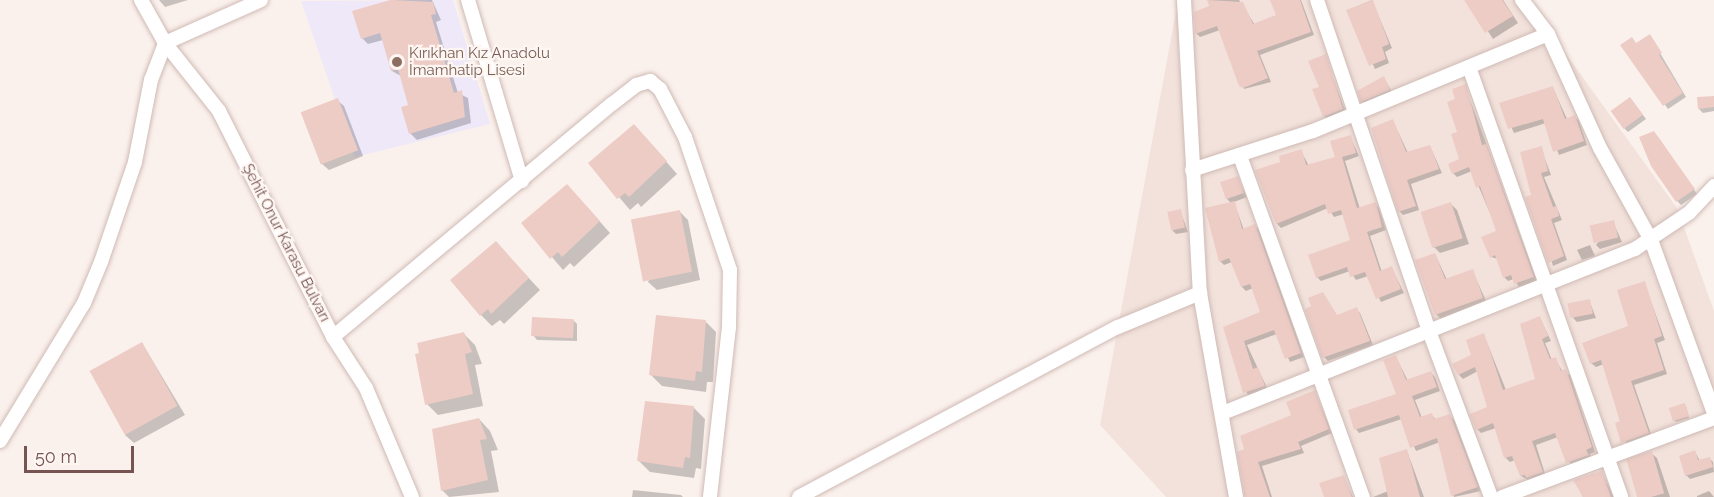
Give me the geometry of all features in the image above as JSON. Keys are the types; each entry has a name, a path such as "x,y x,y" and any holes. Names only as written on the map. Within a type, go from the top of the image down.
{"street":[{"name":"Şehit Onur Karasu Bulvarı","path":"141,0 165,43 219,111 333,337 366,388 412,497"},
{"path":"0,441 84,303 101,262 135,162 151,80 165,43 261,0"},
{"path":"468,0 522,181"},
{"path":"1184,0 1200,293 1236,497"},
{"path":"1317,0 1430,331 1491,497"},
{"path":"1522,0 1548,34 1600,148 1651,240 1714,413"},
{"path":"1192,170 1240,156 1357,114 1548,34"},
{"path":"1469,67 1621,497"},
{"path":"333,337 636,85 650,81 660,89 686,137 730,270 729,327 710,497"},
{"path":"1240,156 1363,497"},
{"path":"1223,413 1546,285 1651,240 1689,213 1714,186"},
{"path":"799,497 1118,327 1200,293"},
{"path":"1502,497 1714,418"}],"shaded area":[{"name":"Kırıkhan Kız Anadolu İmamhatip Lisesi","path":"453,0 490,124 355,157 301,1"},
{"path":"1178,0 1527,0 1677,208 1714,311 1714,497 1166,497 1100,425"}],"building":[{"name":"Kırıkhan Kız Anadolu İmamhatip Lisesi","path":"390,0 433,2 436,14 431,15 454,93 462,90 465,117 409,134 401,107 408,105 398,69 391,71 380,33 361,39 352,11"},
{"path":"1207,0 1243,2 1253,24 1276,15 1270,0 1300,0 1311,32 1257,51 1268,78 1243,88 1239,86 1217,26 1195,34 1194,12 1209,6"},
{"path":"1373,0 1389,44 1382,47 1386,59 1369,66 1346,10"},
{"path":"1464,0 1502,0 1513,16 1485,33"},
{"path":"1650,34 1662,53 1659,55 1683,93 1663,106 1620,45 1632,37 1636,43"},
{"path":"1326,54 1343,109 1323,117 1312,89 1319,87 1308,61"},
{"path":"1384,76 1390,90 1361,102 1357,91"},
{"path":"1466,84 1482,145 1486,144 1534,277 1514,284 1511,275 1503,278 1495,255 1490,258 1481,237 1496,231 1480,186 1476,188 1469,167 1452,174 1448,164 1459,159 1451,134 1457,132 1447,102 1455,99 1452,89"},
{"path":"1553,86 1565,119 1575,115 1584,141 1553,152 1543,119 1508,129 1499,103"},
{"path":"1714,96 1714,107 1698,109 1697,97"},
{"path":"1630,97 1643,115 1624,129 1611,111"},
{"path":"338,98 358,150 321,165 301,112"},
{"path":"1393,119 1406,152 1430,145 1439,169 1407,180 1416,206 1398,212 1371,128"},
{"path":"634,124 667,161 629,197 625,193 617,199 588,163"},
{"path":"1654,131 1695,189 1676,202 1651,166 1639,137"},
{"path":"1351,135 1356,153 1342,157 1357,208 1376,202 1382,227 1367,232 1380,271 1392,266 1401,289 1376,299 1365,272 1350,277 1347,267 1316,278 1308,255 1350,240 1341,210 1328,214 1325,204 1276,224 1255,170 1280,162 1279,156 1302,149 1306,165 1335,157 1330,141"},
{"path":"1542,146 1548,171 1541,173 1553,207 1557,206 1559,216 1551,219 1564,256 1548,263 1525,197 1531,195 1520,152"},
{"path":"1238,176 1244,193 1226,199 1220,182"},
{"path":"567,184 600,221 562,257 558,252 550,259 521,223"},
{"path":"1235,201 1242,229 1255,224 1301,353 1285,359 1274,330 1244,341 1253,369 1258,367 1265,386 1243,393 1223,327 1260,312 1250,284 1241,287 1229,258 1219,262 1205,208"},
{"path":"1451,202 1463,238 1432,248 1421,212"},
{"path":"1181,209 1185,228 1171,230 1167,212"},
{"path":"680,210 692,272 643,281 631,220"},
{"path":"1614,220 1618,238 1594,243 1590,226"},
{"path":"496,241 529,278 491,314 488,309 480,316 450,280"},
{"path":"1435,253 1445,279 1473,269 1483,298 1435,315 1415,260"},
{"path":"1645,281 1662,336 1654,339 1664,370 1631,381 1649,433 1621,443 1615,423 1620,421 1601,360 1590,364 1582,343 1628,326 1617,290"},
{"path":"1323,292 1337,315 1357,307 1370,341 1322,358 1305,309 1311,306 1308,298"},
{"path":"1590,299 1593,314 1570,318 1567,303"},
{"path":"656,315 706,320 702,372 696,371 695,381 649,375"},
{"path":"1540,316 1548,336 1542,339 1550,359 1556,357 1561,371 1566,369 1592,447 1586,450 1589,455 1566,463 1555,433 1532,441 1543,472 1526,478 1525,475 1520,476 1512,456 1504,458 1493,423 1476,430 1470,414 1487,407 1475,367 1458,375 1452,364 1471,355 1466,340 1484,333 1503,390 1535,379 1520,324"},
{"path":"532,317 574,319 573,338 531,336"},
{"path":"464,332 472,352 465,354 473,394 425,405 415,354 419,353 417,343"},
{"path":"142,342 177,406 125,435 90,371"},
{"path":"1396,355 1406,380 1431,371 1437,387 1412,396 1420,417 1432,413 1434,419 1450,414 1478,487 1451,496 1437,438 1410,448 1399,415 1354,430 1348,410 1396,394 1383,360"},
{"path":"1315,390 1329,429 1298,442 1301,449 1258,462 1270,497 1245,497 1237,452 1244,449 1240,436 1291,415 1286,402"},
{"path":"645,401 694,406 690,458 685,457 683,468 637,461"},
{"path":"1685,403 1689,416 1673,421 1669,408"},
{"path":"479,418 487,439 480,440 488,480 441,491 432,429"},
{"path":"1407,449 1420,497 1388,497 1379,458"},
{"path":"1695,450 1698,460 1710,457 1713,467 1685,476 1679,456"},
{"path":"1652,451 1664,493 1651,497 1637,497 1626,458"},
{"path":"1602,471 1611,497 1583,497 1573,480"},
{"path":"1344,475 1352,497 1324,497 1319,483"}],"place":[{"name":"Kırıkhan Kız Anadolu İmamhatip Lisesi","path":"397,62"}]}
